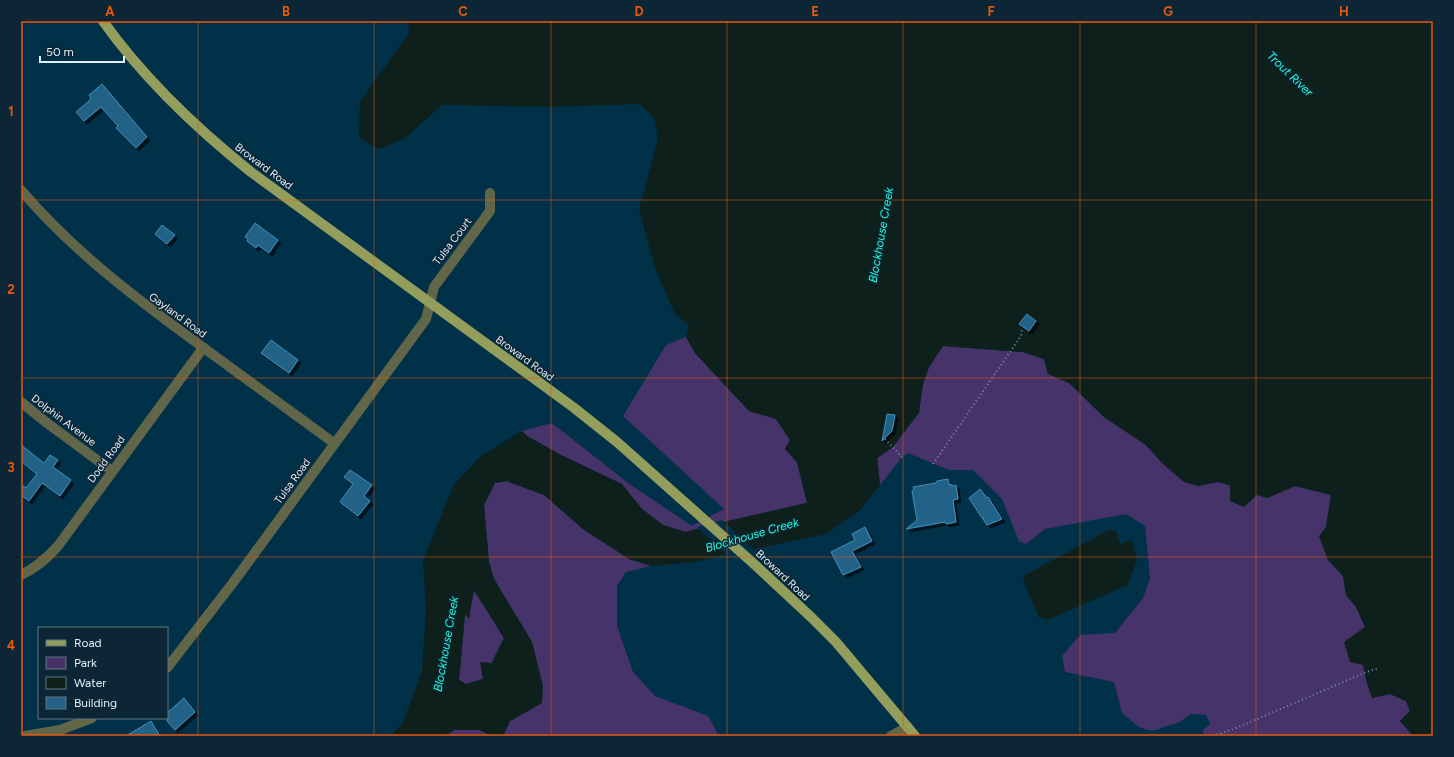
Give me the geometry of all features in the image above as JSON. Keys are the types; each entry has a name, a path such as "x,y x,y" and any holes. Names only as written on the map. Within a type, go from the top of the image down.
{"main road":[{"name":"Broward Road","path":"103,21 149,79 194,124 221,148 251,172 573,407 617,442 753,563 836,642 915,736"}],"street":[{"name":"Gayland Road","path":"21,190 67,239 106,274 146,306 334,443"},
{"name":"Tulsa Court","path":"430,303 434,287 490,211 490,193"},
{"name":"Tulsa Road","path":"168,667 232,584 426,319 430,303"},
{"name":"Dodd Road","path":"21,575 32,570 44,561 58,546 203,348"},
{"name":"Dolphin Avenue","path":"21,402 112,471"},
{"path":"25,736 60,730 89,719"},
{"path":"891,736 908,728"}],"path":[{"path":"933,464 1022,336 1022,329"},
{"path":"885,439 902,457"},
{"path":"1213,736 1234,729 1364,673 1379,668"}],"green space":[{"path":"686,337 695,353 749,411 776,419 790,440 785,449 797,462 807,503 686,532 663,525 642,509 622,484 561,455 527,436 522,431 552,423 628,483 692,526 724,509 623,416 666,345"},
{"path":"943,346 1023,352 1044,359 1048,374 1069,383 1104,417 1146,445 1162,463 1198,486 1218,482 1267,498 1295,486 1331,495 1326,527 1328,560 1343,576 1346,595 1356,607 1365,627 1363,665 1372,698 1390,694 1406,701 1410,711 1400,721 1413,736 1206,736 1202,731 1210,724 1206,715 1191,714 1180,722 1152,731 1139,727 1122,713 1114,682 1065,672 1062,656 1080,635 1115,633 1143,598 1150,578 1145,526 1126,514 1045,529 1026,544 1019,541 1002,499 973,470 949,470 908,453 902,457 880,485 877,458 893,447 919,413 923,384 929,367"},
{"path":"507,481 544,495 583,529 629,559 651,566 626,572 617,586 617,626 633,672 655,696 708,716 719,736 503,736 510,721 542,703 532,642 494,579 489,562 484,505 495,483"},
{"path":"473,589 504,638 483,679 466,684 459,680 465,614 468,618"},
{"path":"454,730 480,730 491,736 445,736"}],"water":[{"path":"408,21 1433,21 1433,736 1413,736 1400,721 1410,711 1406,701 1390,694 1372,698 1363,665 1350,662 1344,642 1365,627 1356,607 1346,595 1343,576 1328,560 1319,536 1326,527 1331,495 1295,486 1267,498 1257,495 1244,507 1230,501 1230,485 1218,482 1198,486 1184,482 1162,463 1146,445 1104,417 1069,383 1048,374 1044,359 1023,352 943,346 929,367 923,384 919,412 893,447 877,458 880,485 859,511 826,534 694,562 651,566 629,559 583,529 544,495 507,481 495,483 484,505 489,562 494,579 532,642 543,686 542,703 510,721 503,736 491,736 480,730 454,730 445,736 390,736 403,723 422,671 426,611 423,561 454,484 481,456 522,431 527,436 561,455 622,484 642,509 663,525 685,532 807,503 797,462 785,449 790,440 776,419 749,411 695,353 686,337 689,325 675,314 655,268 639,209 658,138 654,117 639,104 549,107 442,105 404,139 378,149 359,137 360,102 409,33","holes":["474,590 504,638 492,663 480,662 483,679 466,684 459,680 465,614 469,619"]},
{"path":"1109,530 1116,531 1120,544 1132,540 1137,560 1128,585 1047,620 1039,617 1023,580 1025,575"}],"pier":[{"path":"722,520 755,551 728,556 697,527"}],"building":[{"path":"102,84 147,137 136,148 116,128 118,126 101,107 84,121 76,112 89,101 91,98 89,95"},
{"path":"255,223 278,240 269,253 258,245 256,248 247,241 248,239 245,237"},
{"path":"162,225 175,235 167,244 155,234"},
{"path":"1027,314 1036,321 1029,331 1019,324"},
{"path":"271,340 298,360 289,373 261,353"},
{"path":"887,414 895,415 892,431 882,441"},
{"path":"21,445 44,463 50,455 58,460 53,467 71,480 60,496 42,483 29,501 21,495 21,484 26,488 37,474 21,461"},
{"path":"350,470 372,485 364,496 370,501 358,516 340,502 353,484 344,477"},
{"path":"948,479 949,485 956,485 958,499 953,500 956,522 946,524 945,522 906,529 917,520 912,491 914,490 913,487 936,483 937,481"},
{"path":"980,489 987,498 988,497 1002,519 987,525 983,519 984,518 982,518 969,498"},
{"path":"865,527 872,541 852,551 861,567 843,575 831,552 855,540 852,534"},
{"path":"184,698 195,712 175,730 167,721 168,712"},
{"path":"151,721 160,736 126,736"}],"water label":[{"name":"Trout River","path":"1290,74"},
{"name":"Blockhouse Creek","path":"881,235"},
{"name":"Blockhouse Creek","path":"752,535"},
{"name":"Blockhouse Creek","path":"446,644"}]}
